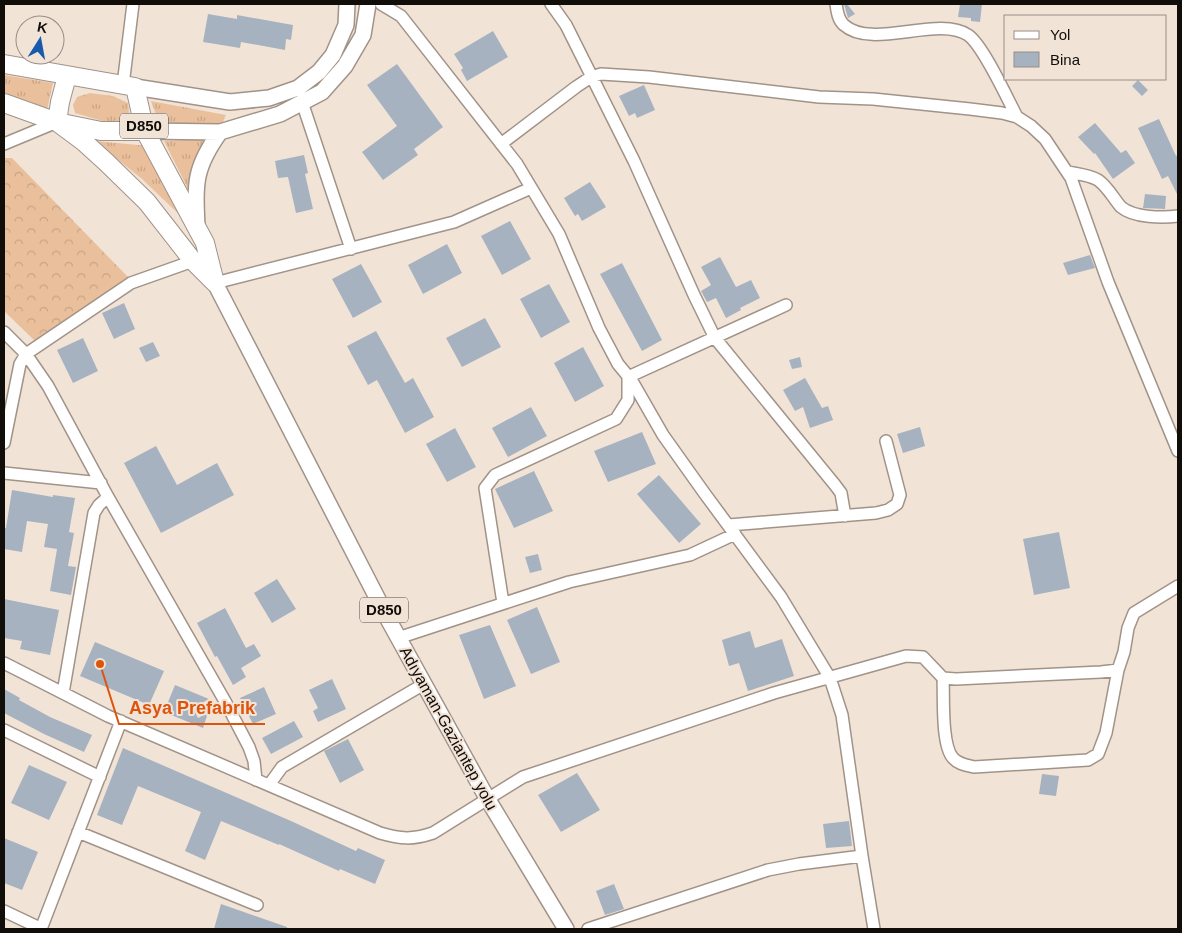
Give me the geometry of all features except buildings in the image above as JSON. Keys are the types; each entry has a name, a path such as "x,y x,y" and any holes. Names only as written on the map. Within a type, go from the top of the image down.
{"highway":[{"path":"4,64 129,86"},
{"path":"67,76 60,102 58,122 101,131 145,131"},
{"name":"D850","path":"129,86 145,131 205,243 215,283"},
{"name":"D850","path":"4,103 58,122 106,162 147,202 193,261 215,283"}],"main road":[{"path":"129,86 230,102 269,98 298,88 319,72 333,55 346,25 347,4"},
{"path":"145,131 220,132 280,114 322,92 344,66 362,35 368,4"},
{"path":"197,227 197,179 207,151 220,132"},
{"name":"Adıyaman-Gaziantep yolu","path":"215,283 398,638 487,798 566,929"}],"street":[{"path":"129,86 133,4"},
{"path":"551,4 566,25 634,161 715,338 841,493 845,516"},
{"path":"836,4 838,16 843,25 855,31 869,34 943,29 957,30 967,34 977,44 1017,117"},
{"path":"390,6 401,16 517,164 559,234 599,328 618,364 663,435 781,597 830,678 842,715 874,929"},
{"path":"501,144 576,87 591,77 601,74 649,77 819,97 873,99 970,109 1017,117 1031,126 1044,139 1068,172 1108,282 1178,451"},
{"path":"302,102 351,249"},
{"path":"4,144 58,122"},
{"path":"1068,172 1098,180 1108,188 1123,208 1139,214 1163,218 1178,216"},
{"path":"215,283 454,222 531,188"},
{"path":"4,443 16,380 20,364 26,354 131,282 193,261"},
{"path":"628,377 786,305"},
{"path":"4,332 26,354 48,386 108,497 226,703 249,747 254,761 256,780"},
{"path":"503,603 485,488 495,475 616,419 628,400 628,377"},
{"path":"4,378 16,380"},
{"path":"398,638 569,582 690,555 732,530 888,510 897,504 900,495 886,441"},
{"path":"4,473 101,483"},
{"path":"64,693 94,514 99,505 108,497"},
{"path":"944,678 946,745 953,758 961,764 974,767 1088,760 1098,754 1106,734 1118,670 1124,652 1128,628 1134,613 1178,586"},
{"path":"4,663 121,721 256,780 380,833 408,839 433,833 523,777 774,693 906,656 923,657 944,678 956,679 1118,670"},
{"path":"269,785 282,767 424,684"},
{"path":"4,911 42,929 121,721"},
{"path":"4,730 100,777"},
{"path":"78,832 257,905"},
{"path":"588,929 768,870 862,856"}],"green space":[{"path":"4,75 53,83 47,110 4,95"},
{"path":"90,93 113,96 128,103 129,113 124,121 106,122 75,113 73,105 77,97"},
{"path":"151,101 226,115 222,124 161,128"},
{"path":"205,139 192,165 188,189 164,141"},
{"path":"95,141 149,146 186,221 142,179"},
{"path":"4,158 12,158 128,277 36,342 4,311"}],"place":[{"name":"Asya Prefabrik","path":"100,664"}]}
